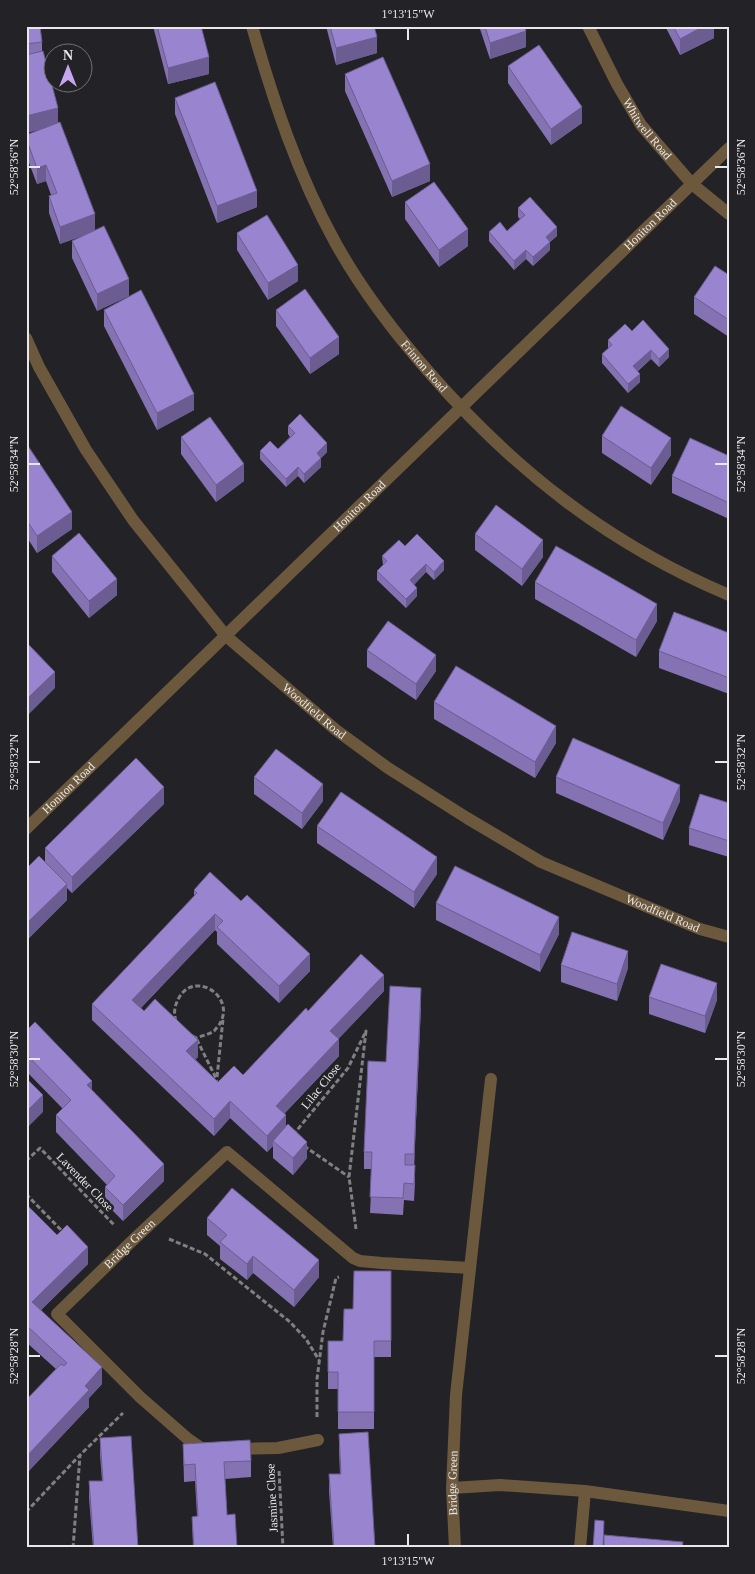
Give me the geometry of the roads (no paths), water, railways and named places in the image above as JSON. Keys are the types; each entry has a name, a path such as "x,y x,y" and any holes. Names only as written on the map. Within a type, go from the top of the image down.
{"street":[{"name":"Frinton Road","path":"252,26 296,162 335,243 371,301 408,349 460,409 542,484 584,516 642,553 696,582 729,595"},
{"name":"Whitwell Road","path":"588,26 617,84 641,125 692,184 729,214"},
{"name":"Honiton Road","path":"26,829 729,148"},
{"name":"Woodfield Road","path":"26,338 86,450 133,520 226,636 336,730 388,768 541,862 700,929 729,937"},
{"name":"Bridge Green","path":"455,1548 452,1488 456,1395 491,1079"},
{"name":"Bridge Green","path":"318,1440 278,1448 201,1448 140,1397 57,1314 228,1152 353,1258 470,1268"},
{"path":"452,1488 500,1485 585,1491 729,1511"},
{"path":"580,1548 585,1491"}]}
